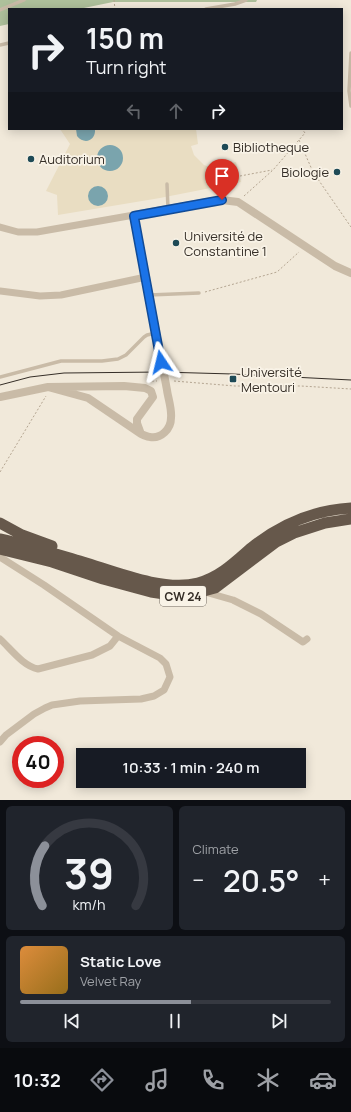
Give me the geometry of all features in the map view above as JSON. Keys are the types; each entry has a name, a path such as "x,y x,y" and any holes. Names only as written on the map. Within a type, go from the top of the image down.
{"highway":[{"name":"CW 24","path":"0,539 127,576 162,584 186,584 197,583 208,579 227,568 264,538 287,524 322,511 351,508"},
{"name":"CW 24","path":"0,548 151,592 178,596 203,592 214,588 227,580 270,546 294,533 325,523 351,519"},
{"name":"CW 24","path":"0,523 22,535 45,544 136,572 162,584"}],"street":[{"path":"0,227 18,232 37,232 169,210 213,201 222,200 238,202 335,266 351,273"},
{"path":"48,387 88,398 141,434 149,437 160,435 166,431 171,418 134,216"},
{"path":"0,291 40,296 61,295 146,277"},
{"path":"0,397 48,387 124,386 148,388 153,397 137,419 141,434"},
{"path":"0,557 44,585 118,636 157,656 166,664 170,678 164,690 154,696 141,699 80,701 52,705 34,714 6,735 0,742"},
{"path":"203,592 233,600 261,614 303,642 307,639"},
{"path":"0,639 27,664 38,669 92,655 110,646 118,636"}],"lane":[{"path":"0,10 24,0"},
{"path":"212,8 235,4 246,0"},
{"path":"351,53 349,91 351,106"},
{"path":"167,184 169,210"},
{"path":"149,295 199,292"},
{"path":"0,377 54,362 102,361 118,359 126,355 147,334 157,336"}],"path":[{"path":"238,202 273,170 305,133 303,130"},
{"path":"299,140 313,172 351,227"},
{"path":"240,176 273,170"},
{"path":"199,292 277,272 306,246"},
{"path":"147,381 160,381"},
{"path":"174,381 235,386 301,386 351,389"},
{"path":"0,472 46,398 48,387"}],"green space":[{"path":"0,0 257,0 256,2 113,2 84,8 8,8 8,24 0,26"}],"shaded area":[{"path":"61,130 196,130 198,144 191,146 194,155 204,165 221,171 224,165 236,162 241,182 160,198 58,215 57,195 46,191 70,144"}],"water":[{"path":"76,130 95,130 92,139 86,141 77,136"},
{"path":"110,145 119,149 123,158 119,167 110,171 101,167 97,158 101,149"},
{"path":"98,186 105,189 108,196 105,203 98,206 91,203 88,196 91,189"}],"tram line":[{"path":"0,385 30,377 64,373 161,372 351,380"}],"place":[{"name":"Bibliotheque","path":"225,147"},
{"name":"Auditorium","path":"31,159"},
{"name":"Biologie","path":"337,172"},
{"name":"Université de Constantine 1","path":"176,243"},
{"name":"Université Mentouri","path":"233,379"}],"route":[{"path":"161,362 134,216 222,200"}]}
